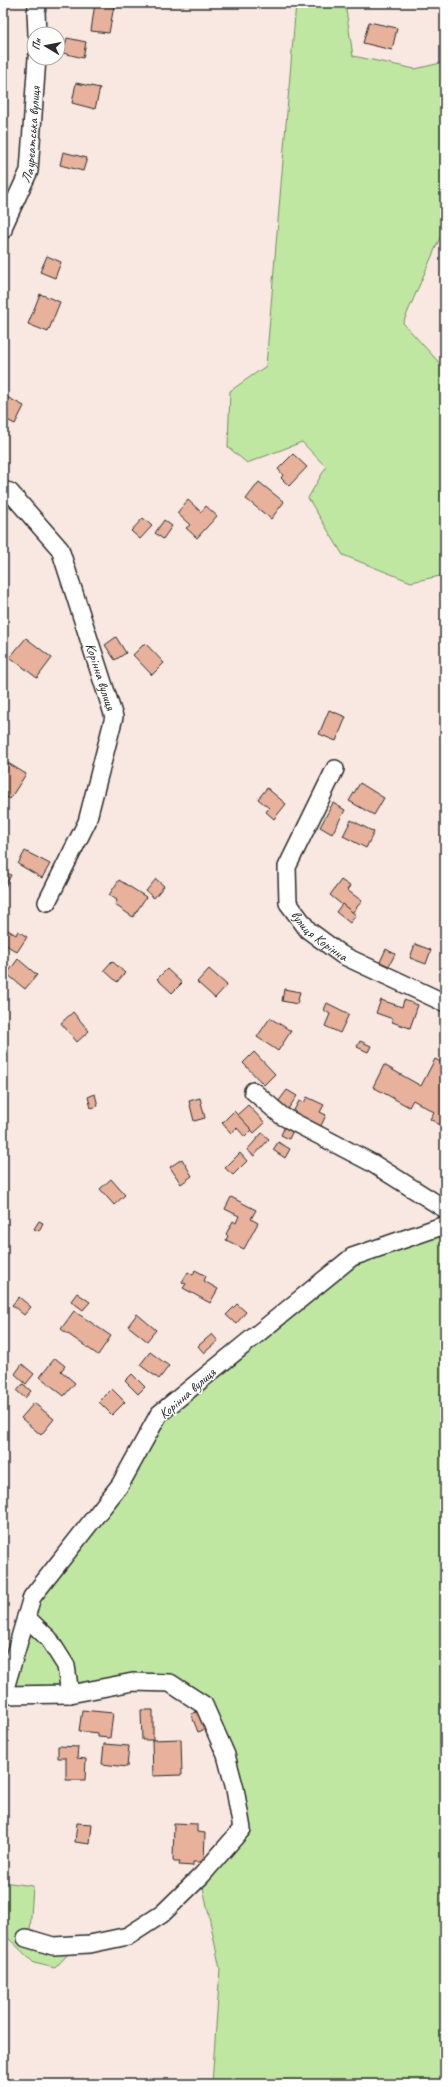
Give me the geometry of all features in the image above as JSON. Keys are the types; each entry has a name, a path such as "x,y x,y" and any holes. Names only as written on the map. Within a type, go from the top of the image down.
{"street":[{"path":"37,26 36,12 38,3"},
{"name":"Лауреатська вулиця","path":"3,226 29,171 36,66"},
{"name":"Корінна вулиця","path":"3,490 10,492 60,549 114,718 87,822 47,902"},
{"name":"вулиця Корінна","path":"335,769 287,867 288,903 308,930 342,955 445,1003"},
{"path":"253,1091 282,1116 372,1164 445,1209"},
{"name":"Корінна вулиця","path":"4,1695 32,1597 120,1485 159,1414 352,1258 445,1225"},
{"path":"26,1617 49,1639 66,1666 70,1694"},
{"path":"4,1695 70,1694 133,1682 170,1683 204,1705 226,1755 235,1789 242,1828 202,1875 162,1914 128,1936 90,1944 53,1946 26,1938"}],"green space":[{"path":"296,3 345,3 353,56 415,69 445,62 445,226 403,323 445,369 445,575 411,582 343,555 308,498 326,467 302,442 247,463 228,447 230,391 266,366"},
{"path":"445,1225 445,2084 212,2084 220,1969 203,1887 143,1934 71,1951 55,1968 34,1963 3,1933 3,1882 33,1886 30,1932 61,1939 133,1928 178,1893 242,1829 204,1705 170,1683 4,1695 32,1597 90,1522 159,1414 352,1257"}],"building":[{"path":"95,3 114,6 109,33 91,31"},
{"path":"369,22 397,28 392,50 363,43"},
{"path":"67,38 86,42 83,58 66,54"},
{"path":"76,83 100,88 95,109 72,103"},
{"path":"63,152 87,158 83,171 60,165"},
{"path":"47,256 61,262 55,278 40,272"},
{"path":"40,294 60,302 48,332 28,324"},
{"path":"3,395 24,406 15,424 3,418"},
{"path":"293,454 307,467 289,486 281,478 283,475 278,469"},
{"path":"259,482 284,502 271,519 246,499"},
{"path":"188,500 201,512 206,506 217,516 197,538 186,528 190,525 177,513"},
{"path":"143,518 152,526 140,539 131,531"},
{"path":"164,520 172,526 163,539 155,533"},
{"path":"116,637 126,653 115,660 105,645"},
{"path":"26,638 52,658 37,678 10,657"},
{"path":"145,643 164,663 152,675 133,655"},
{"path":"329,710 346,717 336,741 319,734"},
{"path":"3,760 26,774 10,799 3,795"},
{"path":"360,783 384,798 374,815 349,801"},
{"path":"267,788 286,804 274,819 266,812 269,808 258,799"},
{"path":"333,803 345,810 332,834 320,827"},
{"path":"351,820 374,832 366,848 343,836"},
{"path":"25,851 50,864 42,878 18,864"},
{"path":"3,871 11,875 4,889 3,889"},
{"path":"156,879 164,886 154,898 146,891"},
{"path":"119,880 146,897 133,917 115,905 117,900 109,895"},
{"path":"341,880 350,886 347,890 362,901 352,913 330,895"},
{"path":"342,904 356,915 350,923 336,912"},
{"path":"3,927 16,935 18,931 27,937 17,952 3,943"},
{"path":"415,944 431,950 426,964 410,958"},
{"path":"386,949 395,954 389,966 380,962"},
{"path":"18,959 37,975 25,989 7,974"},
{"path":"112,961 125,973 117,982 104,970"},
{"path":"167,969 182,983 172,993 157,979"},
{"path":"209,969 227,985 215,998 197,982"},
{"path":"284,989 300,992 297,1004 282,1001"},
{"path":"381,1000 402,1007 404,1000 418,1005 410,1028 392,1022 393,1019 376,1013"},
{"path":"327,1003 349,1014 340,1033 325,1026 330,1014 324,1010"},
{"path":"73,1012 89,1031 77,1042 61,1023"},
{"path":"270,1018 291,1031 278,1051 257,1037"},
{"path":"360,1041 371,1046 368,1052 357,1047"},
{"path":"254,1052 275,1074 264,1085 243,1063"},
{"path":"435,1059 445,1064 445,1128 430,1119 434,1112 413,1100 409,1107 373,1087 384,1065 421,1086"},
{"path":"287,1090 297,1096 288,1109 278,1102"},
{"path":"95,1094 98,1106 91,1108 88,1097"},
{"path":"307,1097 324,1105 320,1112 326,1115 320,1128 292,1114 299,1101 304,1103"},
{"path":"200,1098 205,1118 194,1121 189,1101"},
{"path":"248,1105 265,1123 254,1133 237,1115"},
{"path":"234,1111 252,1130 245,1137 237,1128 231,1133 222,1123"},
{"path":"286,1124 294,1128 289,1139 281,1135"},
{"path":"262,1133 269,1139 254,1156 247,1150"},
{"path":"278,1142 290,1149 285,1158 273,1150"},
{"path":"240,1153 247,1161 233,1175 225,1168"},
{"path":"182,1159 192,1176 181,1184 170,1167"},
{"path":"111,1179 125,1195 114,1205 100,1189"},
{"path":"231,1197 256,1210 251,1219 258,1223 244,1249 226,1240 228,1236 226,1234 233,1221 236,1223 239,1216 225,1209"},
{"path":"39,1221 43,1223 39,1231 34,1229"},
{"path":"195,1270 206,1276 204,1281 218,1289 210,1303 183,1288 186,1284 182,1282 188,1272 193,1275"},
{"path":"77,1293 90,1302 83,1310 71,1301"},
{"path":"19,1297 31,1307 24,1315 12,1305"},
{"path":"237,1304 246,1312 236,1324 226,1315"},
{"path":"74,1311 111,1336 98,1355 61,1329"},
{"path":"137,1314 156,1330 147,1341 128,1326"},
{"path":"212,1334 218,1341 204,1353 198,1346"},
{"path":"150,1352 169,1366 159,1379 140,1365"},
{"path":"55,1358 65,1366 61,1371 75,1383 64,1396 40,1377"},
{"path":"22,1364 34,1374 26,1384 15,1374"},
{"path":"132,1374 145,1387 138,1394 125,1381"},
{"path":"23,1384 31,1391 25,1398 17,1391"},
{"path":"112,1389 125,1402 112,1415 99,1402"},
{"path":"34,1403 54,1419 41,1435 21,1418"},
{"path":"82,1710 113,1713 110,1738 98,1737 98,1733 79,1731"},
{"path":"141,1710 153,1710 153,1740 142,1740"},
{"path":"199,1711 206,1729 198,1732 191,1714"},
{"path":"181,1739 182,1775 153,1776 152,1740"},
{"path":"104,1744 129,1746 127,1767 102,1764"},
{"path":"58,1746 78,1747 77,1758 86,1759 85,1780 66,1780 66,1758 58,1758"},
{"path":"77,1823 92,1824 90,1844 75,1842"},
{"path":"174,1823 197,1824 197,1832 205,1833 204,1862 193,1862 193,1866 179,1865 180,1861 173,1861"}]}
